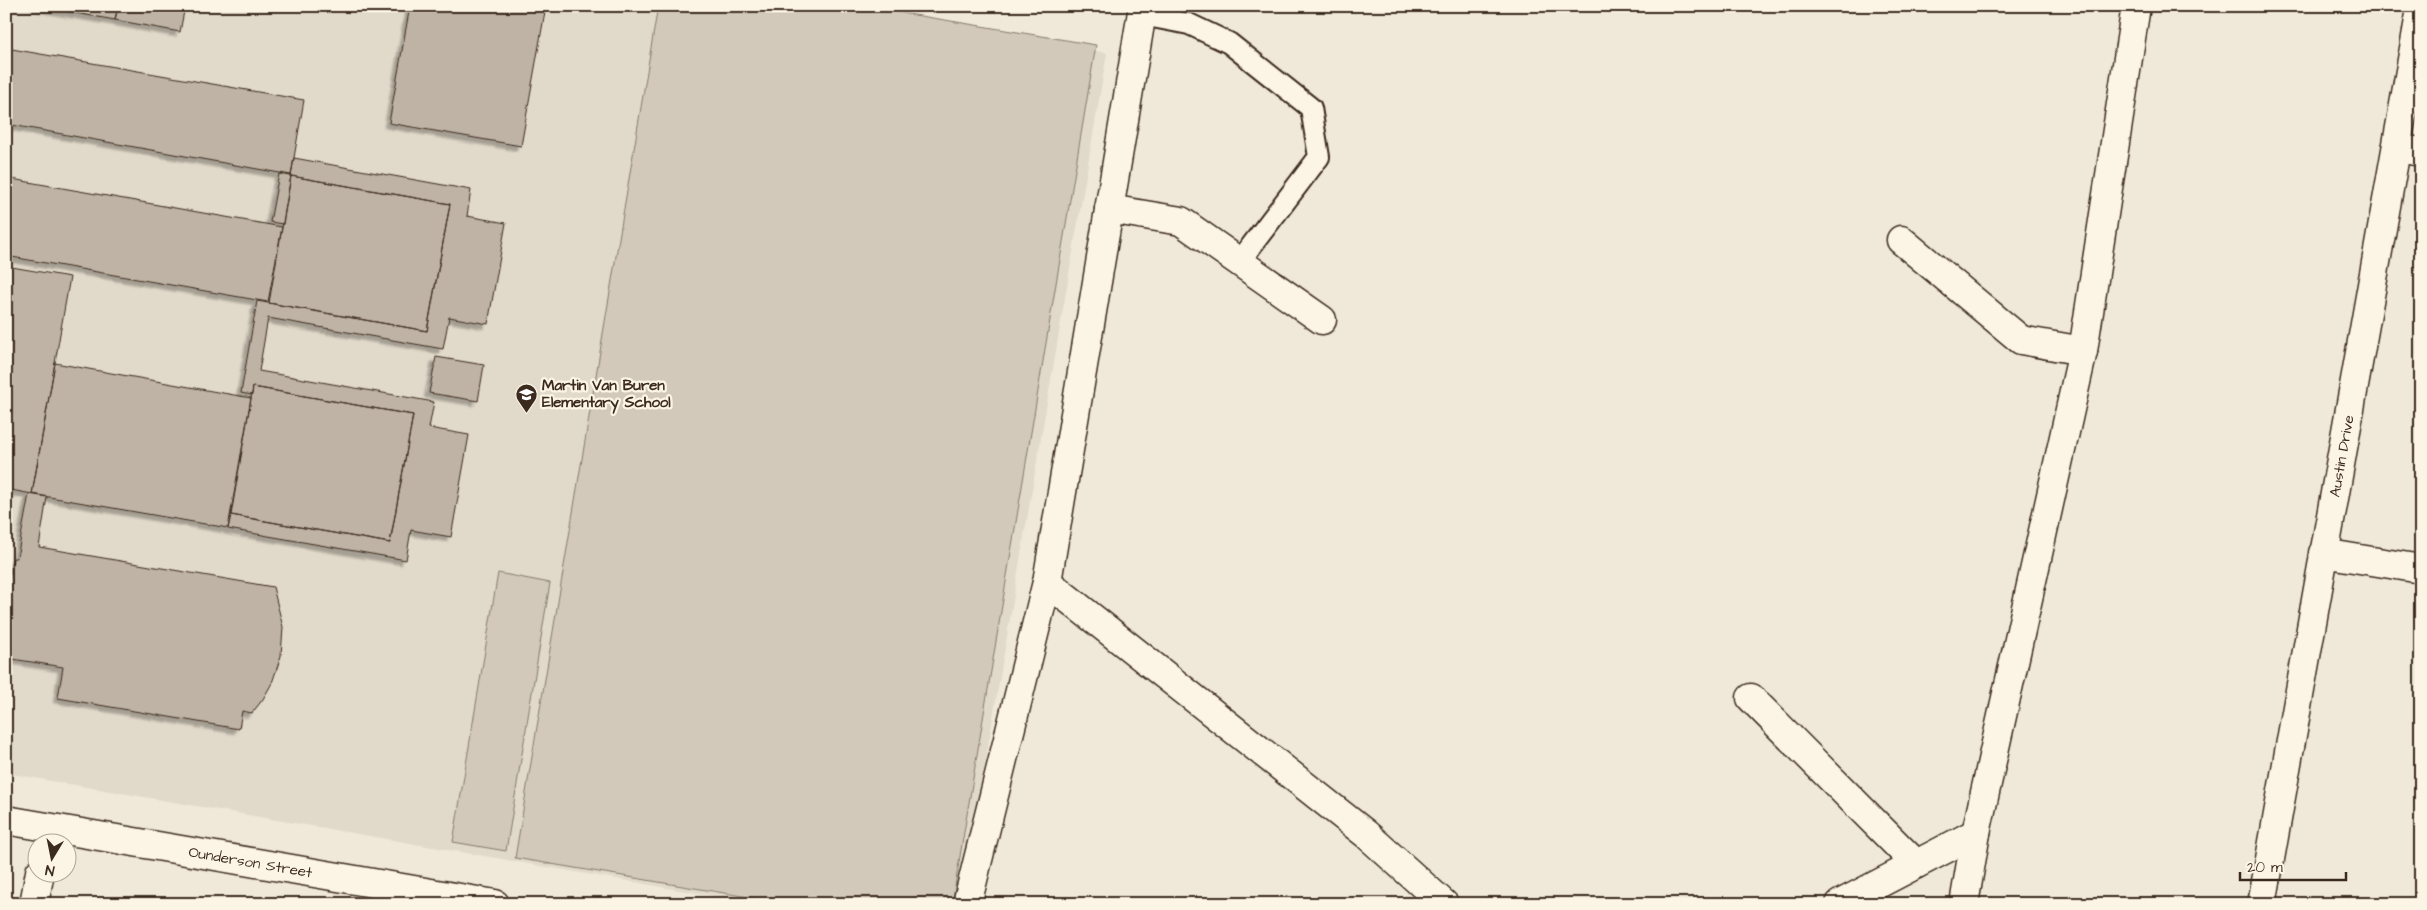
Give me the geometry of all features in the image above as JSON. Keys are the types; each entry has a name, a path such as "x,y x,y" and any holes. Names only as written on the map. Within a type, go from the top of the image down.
{"street":[{"path":"1964,904 1976,833 2083,351 2136,6"},
{"name":"Austin Drive","path":"2262,904 2323,553 2409,150 2421,9"},
{"path":"967,904 1048,582 1142,11"},
{"path":"1109,209 1181,221 1322,320"},
{"path":"1901,240 2021,340 2083,351"},
{"path":"2323,553 2421,569"},
{"path":"1048,582 1366,834 1444,904"},
{"path":"1751,698 1916,864"},
{"name":"Ounderson Street","path":"6,820 38,832"},
{"path":"1840,904 1976,833"},
{"name":"Ounderson Street","path":"78,840 495,904"},
{"path":"34,904 38,882"}],"lane":[{"path":"1142,11 1189,24 1229,43 1311,108 1319,157 1239,262"}],"shaded area":[{"name":"Martin Van Buren Elementary School","path":"6,6 840,6 1107,53 961,904 760,904 6,773"},
{"path":"658,6 860,6 1096,45 952,904 790,904 515,858"},
{"path":"498,573 550,583 506,851 453,842"}],"building":[{"path":"35,6 118,6 115,20"},
{"path":"118,6 185,6 180,32 115,20"},
{"path":"410,6 546,6 521,146 389,123"},
{"path":"6,48 304,100 291,175 6,124"},
{"path":"294,158 471,190 467,216 506,223 488,324 449,317 443,349 268,318 259,371 434,402 429,428 469,435 451,537 411,530 406,560 228,529 231,515 390,543 413,415 253,387 252,395 241,393 257,301 427,331 450,204 291,176"},
{"path":"279,174 291,176 283,224 270,222"},
{"path":"291,176 450,204 427,331 269,303"},
{"path":"6,178 282,227 268,302 6,256"},
{"path":"6,266 70,277 32,494 6,489"},
{"path":"436,357 484,365 478,401 429,393"},
{"path":"55,363 251,398 228,528 32,494"},
{"path":"253,387 413,415 390,543 231,515"},
{"path":"29,494 47,497 39,547 273,587 283,627 281,656 272,683 263,699 252,713 242,711 239,729 58,698 63,667 6,658 6,596 13,558 17,558"}],"place":[{"name":"Martin Van Buren Elementary School","path":"526,413"}]}
